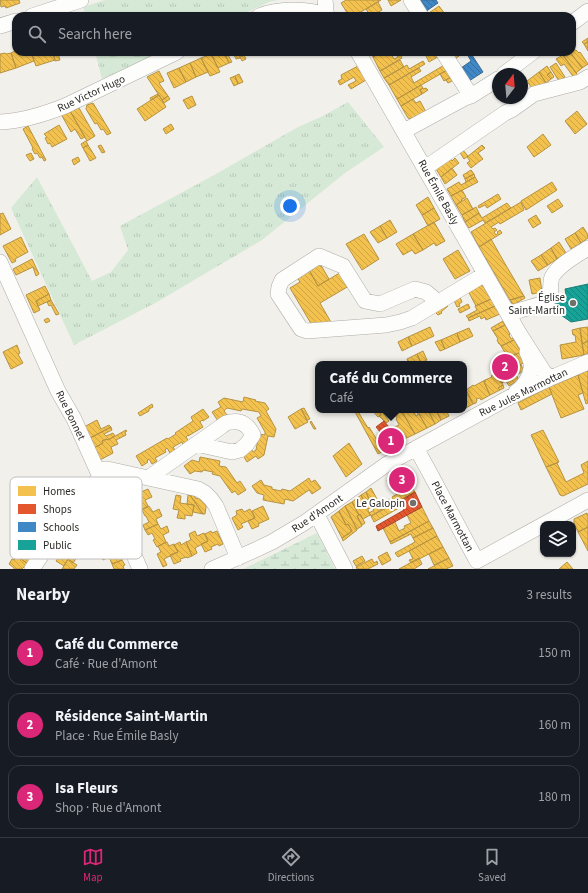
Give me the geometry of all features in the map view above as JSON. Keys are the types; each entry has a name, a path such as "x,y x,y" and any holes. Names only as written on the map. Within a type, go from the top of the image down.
{"street":[{"path":"44,12 81,0"},
{"path":"411,0 418,12"},
{"path":"274,12 284,10 311,12 326,10"},
{"path":"576,20 588,11"},
{"path":"0,26 12,22"},
{"name":"Rue Victor Hugo","path":"0,122 52,111 72,103 170,56"},
{"name":"Rue Émile Basly","path":"360,56 519,332 546,375 553,377"},
{"path":"446,56 471,96"},
{"path":"512,68 528,56"},
{"path":"425,168 505,112 534,94 580,82 588,77"},
{"path":"404,131 471,96 492,83"},
{"path":"509,315 547,300 550,294 550,284 553,275 561,266 588,248"},
{"path":"438,302 426,292 415,290 380,304 365,301 342,266 319,256 282,280 278,294 300,329 307,331 386,325 412,318 485,274"},
{"name":"Rue Bonnet","path":"0,262 58,391 74,419 99,475"},
{"name":"Rue Émile Basly","path":"519,332 545,360 552,365 564,369 571,368"},
{"name":"Rue Émile Basly","path":"510,397 523,386 531,368 531,362 519,332"},
{"name":"Rue Jules Marmottan","path":"416,448 510,397 571,368 588,362"},
{"path":"148,478 196,444"},
{"name":"Place Marmottan","path":"416,448 477,561 588,500"},
{"name":"Rue d'Amont","path":"212,569 272,542 317,515 387,464 416,448"},
{"path":"99,475 105,469 198,489 211,499 216,506 238,558"},
{"path":"317,515 345,569"},
{"path":"32,569 39,559"},
{"name":"Rue Bonnet","path":"136,559 140,569"}],"green space":[{"path":"105,0 278,0 269,2 248,12 85,12 83,7"},
{"path":"96,56 152,56 102,79"},
{"path":"348,102 384,147 345,173 262,240 157,302 74,345 11,208 37,177 92,281 111,272 128,250 120,226 216,174 298,127 323,116"},
{"path":"317,533 335,569 243,569"}],"building: Homes":[{"path":"0,0 19,0 20,3 6,8 5,6 1,7"},
{"path":"346,0 381,0 361,12 347,12 341,3"},
{"path":"388,0 401,0 391,6"},
{"path":"378,2 382,10 378,12 368,12 366,9"},
{"path":"439,6 444,12 430,12"},
{"path":"588,38 588,42 584,44 582,42"},
{"path":"588,42 588,51 584,44"},
{"path":"576,50 579,53 580,52 588,64 582,68 573,56 576,56"},
{"path":"11,53 16,68 0,73 0,54"},
{"path":"12,56 32,56 34,61 16,68"},
{"path":"32,56 54,56 55,60 36,66"},
{"path":"54,56 59,56 60,60 55,61"},
{"path":"212,56 226,56 229,63 218,68"},
{"path":"212,56 220,72 210,76 201,58"},
{"path":"226,56 229,56 232,62 229,63"},
{"path":"234,56 239,56 240,58 236,59"},
{"path":"244,56 246,59 242,61 240,57"},
{"path":"392,56 394,59 397,56 401,56 402,58 380,71 373,57"},
{"path":"426,56 439,56 429,62"},
{"path":"563,56 573,56 582,68 576,73"},
{"path":"564,56 579,77 575,79 564,64 561,66 556,59"},
{"path":"201,58 208,72 196,77 190,63"},
{"path":"400,60 404,67 384,78 380,71"},
{"path":"423,61 425,64 389,85 384,78 407,65 409,69"},
{"path":"190,63 196,77 186,82 179,68"},
{"path":"556,63 565,77 559,81 550,67"},
{"path":"446,64 449,69 397,99 389,85 419,68 421,71 411,77 414,83"},
{"path":"358,66 366,80 351,89 348,85 356,81 354,77 340,85 338,81 342,79 341,75"},
{"path":"547,66 551,72 547,75 551,79 546,83 539,72"},
{"path":"179,68 186,82 174,88 167,73"},
{"path":"449,69 453,76 444,81 440,74"},
{"path":"159,71 164,81 159,83 168,96 162,100 147,77"},
{"path":"539,72 546,83 534,91 528,80"},
{"path":"551,72 554,77 551,79 547,75"},
{"path":"239,74 243,82 238,84 235,76"},
{"path":"235,76 238,84 234,86 230,78"},
{"path":"453,76 456,79 448,83 446,80"},
{"path":"421,85 423,88 420,90 422,94 401,106 397,99"},
{"path":"423,88 428,90 422,94 420,90"},
{"path":"158,94 159,95 151,100 150,98"},
{"path":"159,95 166,107 145,121 137,109"},
{"path":"168,96 170,99 164,103 162,100"},
{"path":"192,96 196,105 188,109 183,100"},
{"path":"413,99 416,103 420,101 426,112 411,119 408,118 401,106"},
{"path":"93,103 111,133 107,135 103,129 101,130 97,123 95,124 86,109 87,105"},
{"path":"79,108 95,136 87,141 70,111"},
{"path":"70,111 85,137 81,139 75,129 71,132 61,114"},
{"path":"577,111 587,124 575,134 565,121"},
{"path":"171,124 174,129 166,134 163,129"},
{"path":"59,125 67,139 52,147 50,143 48,144 45,138 47,137 44,134"},
{"path":"28,126 46,160 44,161 37,153 35,154 32,149 33,148 23,129"},
{"path":"543,134 551,145 534,157 527,147"},
{"path":"86,141 88,145 83,148 81,144"},
{"path":"88,145 96,158 90,161 83,148"},
{"path":"101,145 105,152 102,153 98,146"},
{"path":"482,145 485,148 478,153 483,159 471,168 467,163 470,161 467,157"},
{"path":"462,149 468,156 464,159 459,151"},
{"path":"31,153 34,159 30,161 26,155"},
{"path":"78,157 80,161 74,165 72,160"},
{"path":"450,158 452,161 455,158 459,163 441,177 436,169"},
{"path":"452,168 457,175 445,184 441,177"},
{"path":"471,170 474,174 465,179 463,175"},
{"path":"474,174 475,177 466,182 465,179"},
{"path":"475,177 478,182 451,196 447,189 459,182 461,185"},
{"path":"552,182 557,190 526,210 521,201"},
{"path":"462,190 466,197 456,205 451,196"},
{"path":"498,194 501,199 487,208 485,205 479,208 478,206"},
{"path":"428,197 434,208 422,215 416,205"},
{"path":"467,198 473,209 462,215 456,205"},
{"path":"558,199 563,206 552,213 547,206"},
{"path":"521,202 524,210 500,224 499,222 491,227 497,230 494,232 496,235 500,230 502,233 479,247 471,232"},
{"path":"507,203 511,208 485,223 483,220 469,228 465,222 479,213 482,218"},
{"path":"476,207 479,213 465,222 462,215"},
{"path":"434,208 440,219 428,226 422,215"},
{"path":"3,213 11,229 0,235 0,214"},
{"path":"536,215 541,223 533,228 528,220"},
{"path":"390,220 397,232 387,238 380,226"},
{"path":"434,222 445,241 436,246 434,243 423,250 413,234"},
{"path":"380,226 387,238 378,243 370,232"},
{"path":"583,227 588,238 581,243 575,233"},
{"path":"575,233 581,243 571,249 565,239"},
{"path":"364,234 379,259 362,270 346,244"},
{"path":"413,234 423,250 415,254 412,250 403,255 396,244"},
{"path":"21,237 28,252 15,259 16,261 12,263 3,246"},
{"path":"491,239 524,296 510,300 479,247"},
{"path":"559,242 566,253 557,259 551,248"},
{"path":"551,248 557,259 548,265 541,255"},
{"path":"458,250 470,271 455,279 443,259"},
{"path":"541,255 548,265 538,271 531,261"},
{"path":"32,259 39,274 36,276 33,267 16,275 13,269"},
{"path":"319,262 329,279 318,286 308,268"},
{"path":"308,268 318,286 341,272 349,286 320,303 332,324 313,327 290,288 300,282 296,275"},
{"path":"540,278 542,292 532,294 529,280"},
{"path":"479,285 483,286 491,299 476,306 468,291"},
{"path":"45,286 49,294 36,301 40,310 34,313 26,295"},
{"path":"49,294 51,300 38,306 36,301"},
{"path":"459,295 462,302 459,304 460,306 457,307 453,298"},
{"path":"524,296 525,298 513,305 510,300"},
{"path":"491,299 495,306 468,318 466,316 477,310 475,306"},
{"path":"51,300 59,314 56,315 51,305 49,306 47,302"},
{"path":"444,303 448,306 438,315 432,309"},
{"path":"468,304 470,308 460,313 458,309"},
{"path":"495,306 500,314 486,320 485,317 481,319 480,316 469,321 468,318"},
{"path":"48,318 50,321 46,323 44,320"},
{"path":"503,321 505,325 493,331 491,328"},
{"path":"505,325 511,339 513,338 514,340 501,346 493,331"},
{"path":"430,327 434,336 412,346 408,337"},
{"path":"588,327 588,341 582,344 580,328"},
{"path":"469,328 473,336 460,342 457,333"},
{"path":"580,328 584,355 562,359 560,345 576,342 575,335 573,335 572,330"},
{"path":"457,333 460,342 445,349 441,340"},
{"path":"408,337 412,346 402,351 398,342"},
{"path":"441,340 445,349 440,351 435,342"},
{"path":"514,340 521,352 493,364 507,356 501,346"},
{"path":"588,341 588,353 584,355 582,344"},
{"path":"17,345 20,353 18,354 23,363 11,369 3,352"},
{"path":"423,351 427,360 420,361 417,354"},
{"path":"521,352 525,362 513,369 518,378 517,381 509,386 506,381 501,383 493,364"},
{"path":"417,354 420,361 408,361 407,359"},
{"path":"521,365 524,371 516,375 513,369"},
{"path":"588,370 588,403 586,404 578,375"},
{"path":"497,373 503,385 498,388 500,390 490,395 484,382"},
{"path":"578,375 583,393 578,395 584,409 561,418 549,387"},
{"path":"485,380 486,381 484,382 490,395 481,400 480,398 476,399 476,403 473,404 467,389 473,385 474,386"},
{"path":"503,385 504,388 500,390 498,388"},
{"path":"549,387 552,394 521,410 518,403"},
{"path":"467,392 473,404 467,407"},
{"path":"244,397 265,403 269,409 266,411 276,429 274,437 268,436 264,455 258,459 256,456 247,462 241,452 250,447 253,452 256,450 259,434 265,435 265,432 257,418 261,416 259,412 242,409 241,411 227,408 224,411 227,415 218,421 212,412 221,407 218,402 224,398 243,402"},
{"path":"152,404 153,407 149,409 149,411 140,416 138,413"},
{"path":"304,408 310,419 307,420 301,409"},
{"path":"203,409 209,417 200,422 203,427 186,437 189,442 183,445 182,442 173,447 175,450 170,453 167,448 165,450 166,452 155,458 157,461 152,464 149,459 147,461 148,462 142,466 136,456 176,434 175,433 193,421 191,417"},
{"path":"301,409 308,422 295,429 288,417"},
{"path":"356,413 359,413 379,443 381,442 385,450 378,454"},
{"path":"375,413 380,413 381,415 378,417"},
{"path":"380,413 383,413 389,421 386,423 379,416 381,415"},
{"path":"394,413 403,413 415,434 400,441 391,429 399,425 396,419 397,418"},
{"path":"403,413 414,413 416,416 419,414 427,428 415,434"},
{"path":"417,413 430,413 435,424 427,428 419,414 418,415"},
{"path":"430,413 438,413 441,420 435,424"},
{"path":"438,413 448,413 449,416 441,420"},
{"path":"97,420 101,429 109,425 111,427 90,438 84,427"},
{"path":"311,421 316,429 314,429 310,422"},
{"path":"111,427 112,430 104,434 106,436 113,433 115,436 108,440 102,441 103,443 94,448 90,438"},
{"path":"126,430 126,435 116,440 118,444 111,447 113,453 100,460 94,448 103,443 102,441 108,440"},
{"path":"543,430 559,462 546,467 531,435"},
{"path":"349,443 362,464 346,477 333,456"},
{"path":"200,457 220,461 219,466 226,467 237,483 240,481 246,490 238,495 235,491 232,493 220,476 212,474 213,472 203,470 202,472 195,471 190,474 184,466 192,460 199,462"},
{"path":"588,461 588,484 563,496 560,495 546,467 557,463 566,482 584,473 581,465"},
{"path":"309,478 311,482 315,480 321,488 312,494 309,490 293,501 285,499 284,504 263,500 264,495 257,493 252,486 261,480 264,485 272,487 272,489 290,491"},
{"path":"410,484 415,492 381,510 379,507 386,503 385,501 389,499 390,501 393,499 392,497 397,494 395,492"},
{"path":"371,488 377,499 374,501 372,499 370,501 366,492"},
{"path":"148,489 152,497 145,500 148,506 142,509 142,494 142,492"},
{"path":"366,492 372,507 368,509 361,495"},
{"path":"176,495 181,496 180,503 194,505 192,516 185,515 185,519 177,518 179,510 173,509"},
{"path":"188,495 190,495 203,514 193,512 194,505 187,504"},
{"path":"190,495 195,496 195,498 207,500 205,514 203,514"},
{"path":"361,495 370,515 363,519 352,502"},
{"path":"352,502 359,515 357,516 362,526 357,529 345,506"},
{"path":"396,503 399,508 374,522 371,516"},
{"path":"149,506 153,512 159,509 162,516 156,519 158,524 145,530 143,525 149,522 142,510"},
{"path":"263,506 269,519 258,524 259,526 252,529 248,521 255,518 252,511"},
{"path":"345,506 357,530 343,541 342,538 352,531 348,524 346,525 339,511"},
{"path":"379,507 381,510 371,516 369,513 374,510 373,508"},
{"path":"422,507 429,521 390,542 383,528 395,522 399,531 405,528 404,526 411,523 407,515"},
{"path":"242,509 244,512 250,509 255,518 241,524 243,527 238,530 232,518 237,515 236,511"},
{"path":"339,511 346,525 348,524 352,531 342,538 331,517"},
{"path":"587,513 588,527 578,532 576,521 574,521 574,519"},
{"path":"360,514 365,523 362,525 357,516"},
{"path":"429,521 433,528 413,538 411,534 391,544 390,542"},
{"path":"158,524 161,529 167,526 169,532 163,535 166,542 157,547 153,540 155,539 152,533 148,535 145,530"},
{"path":"588,527 588,551 578,532"},
{"path":"433,528 437,536 398,557 395,553 415,542 413,538"},
{"path":"195,531 197,536 204,533 208,541 195,548 197,553 192,556 186,542 191,540 189,534"},
{"path":"211,531 212,533 217,531 223,544 219,546 218,544 211,547 212,549 205,552 201,544 208,541 205,534"},
{"path":"437,536 443,547 411,563 409,560 413,559 409,551"},
{"path":"167,542 169,546 174,544 178,552 164,559 167,565 163,567 157,554 161,552 158,546"},
{"path":"180,542 181,545 186,542 192,556 180,559 181,561 174,564 170,555 178,552 174,545"},
{"path":"443,547 449,558 434,565 429,554"},
{"path":"387,552 391,560 382,565 378,557"},
{"path":"362,556 365,561 356,566 353,561"},
{"path":"419,558 422,564 414,569 399,569"},
{"path":"449,558 453,566 446,569 428,569"},
{"path":"12,559 21,559 28,564 26,568 14,569 9,564"},
{"path":"21,559 32,559 28,564"},
{"path":"57,559 68,559 64,566 56,561"},
{"path":"68,559 76,559 73,563"},
{"path":"68,559 77,565 74,569 62,569"},
{"path":"110,559 122,559 122,560 112,564"},
{"path":"372,559 374,563 377,561 378,564 368,569 357,569 356,567"},
{"path":"122,560 125,565 123,566 124,569 114,569 112,564"},
{"path":"567,562 573,569 559,569"}],"building: Shops":[{"path":"384,421 400,441 385,450 381,442 386,439 376,427"},
{"path":"399,467 402,468 410,484 397,491 395,485 391,487 387,480 391,477 389,474"},
{"path":"415,492 422,507 378,531 376,526 404,510 400,501"}],"building: Schools":[{"path":"418,0 436,0 438,3 425,12"},
{"path":"468,56 473,56 483,72 469,81 461,68 471,61"}],"building: Public":[{"name":"Église Saint-Martin","path":"588,284 588,319 571,322 559,315 559,312 557,313 559,310 557,303 555,303 557,300 556,298 558,297 559,300 566,295 565,289"}],"place":[{"name":"Église Saint-Martin","path":"573,303"},
{"name":"Résidence Saint-Martin","path":"505,367"},
{"name":"Café du Commerce","path":"391,441"},
{"name":"Isa Fleurs","path":"402,480"},
{"name":"Le Galopin","path":"413,503"}]}
